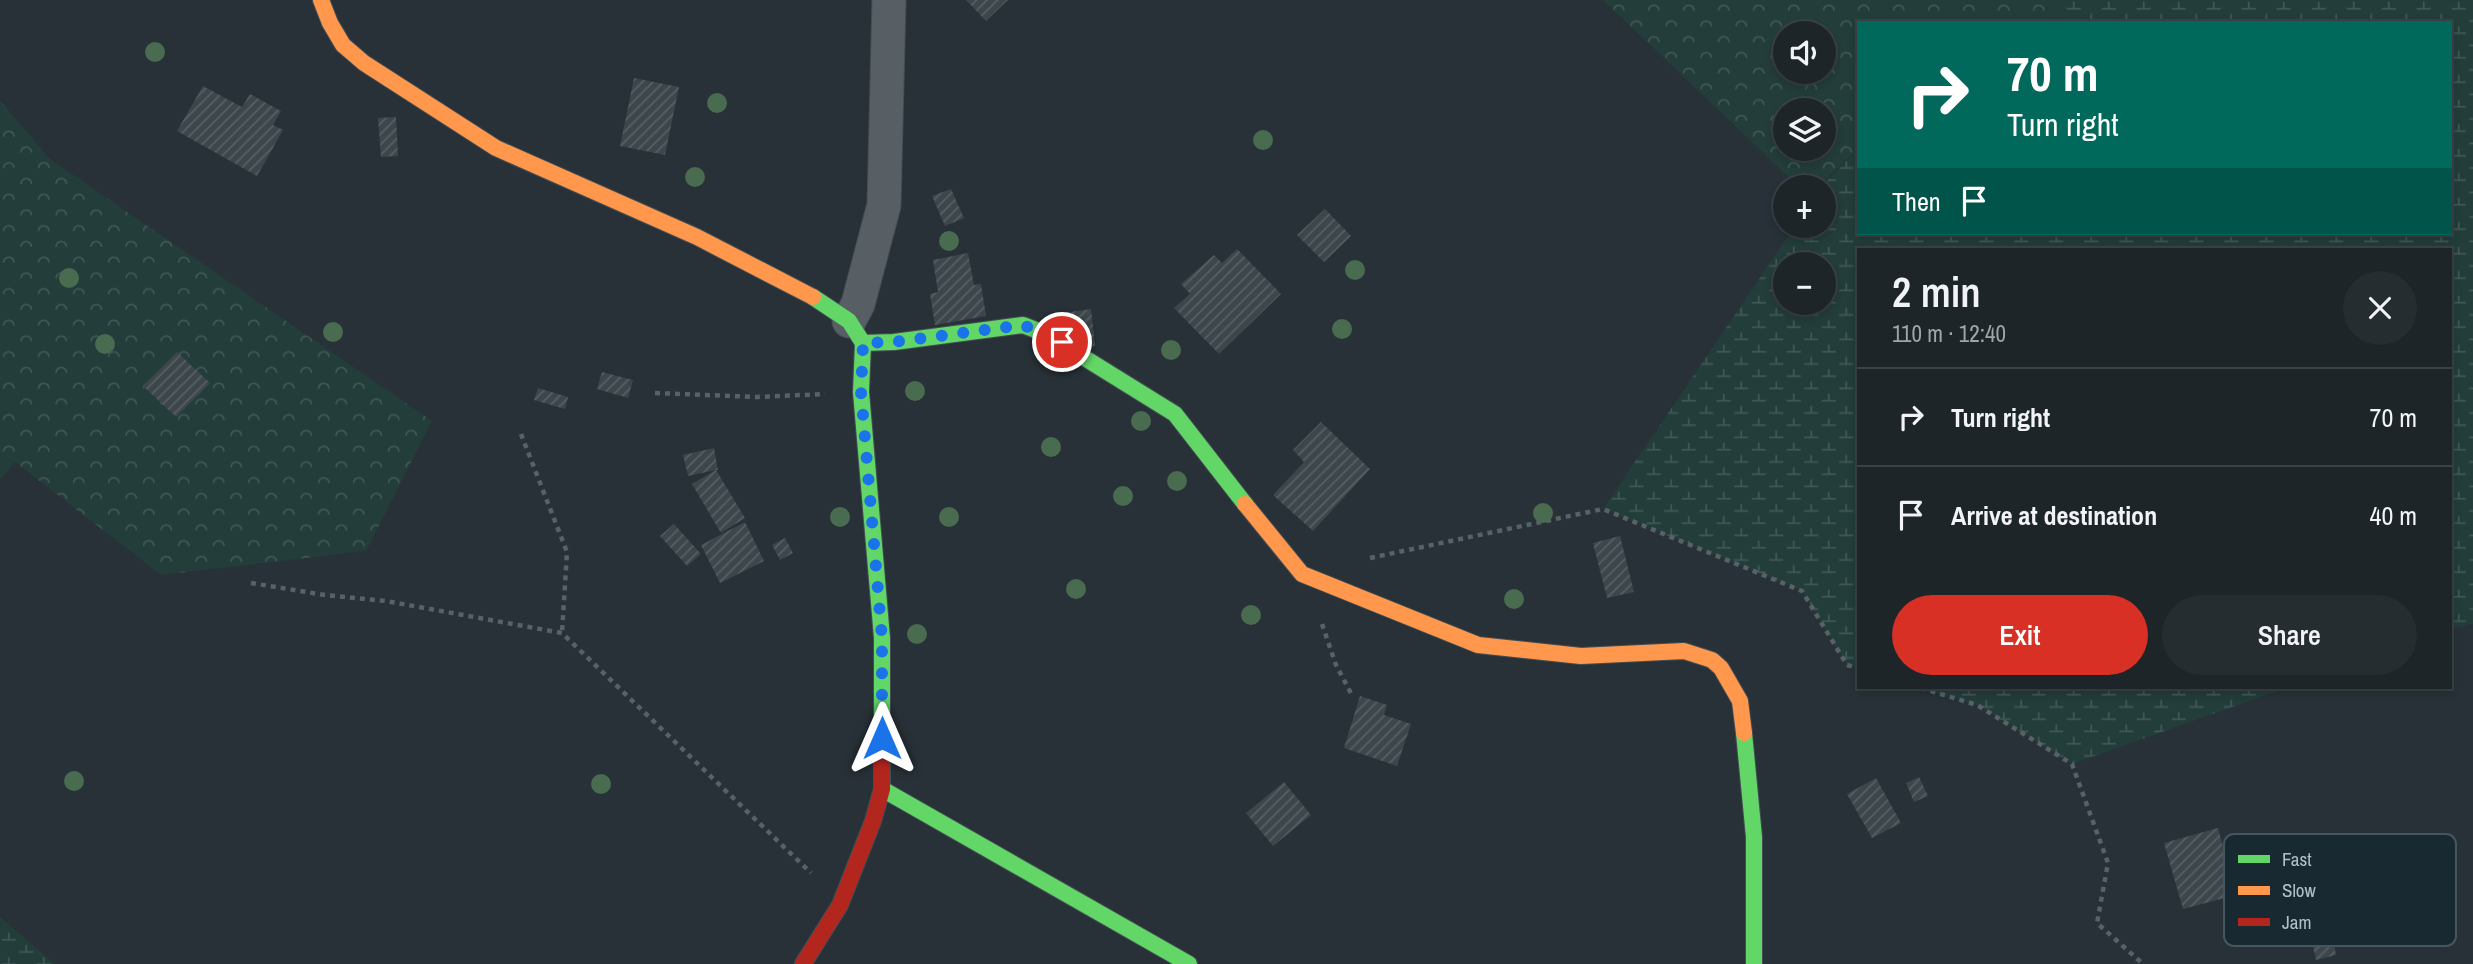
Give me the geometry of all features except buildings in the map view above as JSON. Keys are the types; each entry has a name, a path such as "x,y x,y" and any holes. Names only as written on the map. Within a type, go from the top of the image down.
{"street":[{"path":"321,0 343,45 353,54 496,148 697,237 820,301 856,332 894,342 1023,325 1046,334 1175,414 1302,574 1478,645 1581,656 1684,651 1712,660 1721,668 1740,701 1754,837 1754,964"},
{"path":"803,964 840,905 873,821 882,789 882,638 856,332 858,304 884,205 889,0"},
{"path":"882,789 1189,964"}],"path":[{"path":"655,393 757,397 861,392"},
{"path":"521,434 567,552 562,633"},
{"path":"1366,559 1603,509 1802,591 1847,664 1857,668"},
{"path":"1302,574 1336,665 1353,697"},
{"path":"251,583 325,596 386,601 562,633 840,905"},
{"path":"1924,689 1977,705 2072,764 2108,863 2097,923 2143,964"}],"green space":[{"path":"1603,0 2065,0 2058,21 1857,21 1857,150 1831,175 1786,175"},
{"path":"2065,0 2473,0 2473,624 2452,629 2452,248 1857,248 1857,668 1847,665 1802,591 1603,509 1773,258 1773,315 1836,315 1836,252 1777,252 1787,238 1836,238 1836,175 1833,175 1857,150 1857,235 2452,235 2452,21 2058,21"},
{"path":"0,100 50,159 432,421 366,551 161,575 15,462 0,479"},
{"path":"1924,689 2283,689 2072,764 1977,705"},
{"path":"0,917 55,964 0,964"}],"traffic: fast":[{"path":"813,297 849,321 863,343 861,392 882,638 882,759"},
{"path":"863,343 894,342 1023,325 1046,334 1175,414 1245,504"},
{"path":"1744,733 1754,837 1754,964"},
{"path":"882,789 1189,964"}],"traffic: slow":[{"path":"321,0 343,45 364,63 496,148 697,237 813,297"},
{"path":"1245,504 1302,574 1478,645 1581,656 1684,651 1712,660 1721,668 1740,701 1744,733"}],"traffic: jam":[{"path":"803,964 840,905 873,821 882,789 882,759"}],"route":[{"path":"882,738 882,638 861,392 863,343 894,342 1023,325 1062,342"}]}
